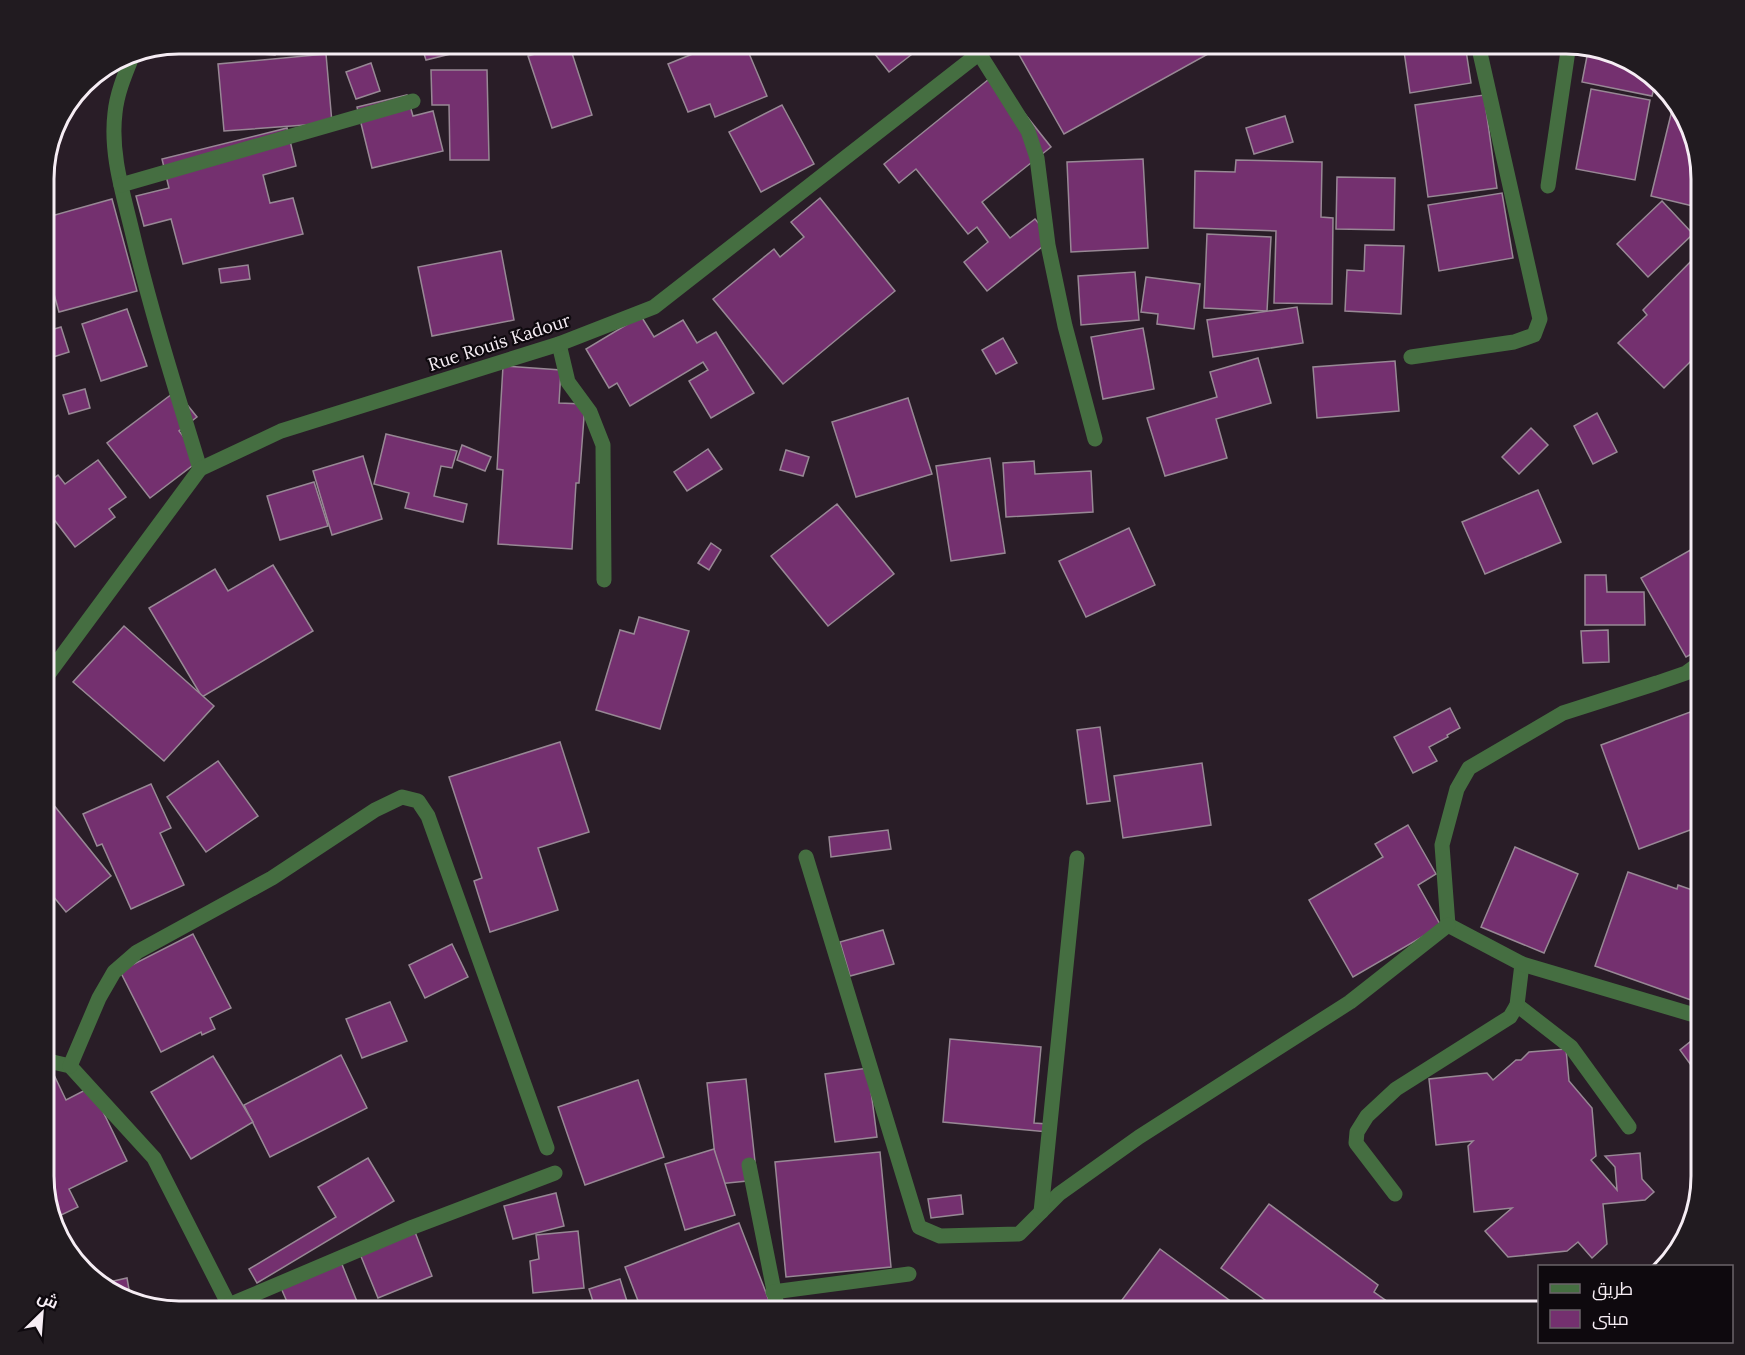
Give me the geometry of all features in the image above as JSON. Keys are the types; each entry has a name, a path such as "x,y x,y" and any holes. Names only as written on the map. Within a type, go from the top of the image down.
{"street":[{"name":"Rue Rouis Kadour","path":"54,666 200,469 281,430 559,344 654,307 977,54"},
{"path":"988,54 1028,131 1037,158 1048,245 1065,326 1095,439"},
{"path":"1411,357 1514,342 1534,335 1540,319 1480,54"},
{"path":"1548,186 1568,54"},
{"path":"129,64 122,82 115,113 114,141 121,185 147,297 200,469"},
{"path":"121,185 413,101"},
{"path":"559,344 568,382 590,412 603,445 604,580"},
{"path":"1448,925 1442,845 1457,789 1469,768 1563,714 1657,683 1691,669"},
{"path":"70,1066 99,998 114,972 137,952 272,878 375,810 402,797 418,801 428,816 547,1148"},
{"path":"806,857 919,1227 940,1236 1019,1234 1059,1194 1139,1137 1350,1002 1448,925"},
{"path":"1041,1212 1077,858"},
{"path":"1448,925 1522,964 1691,1014"},
{"path":"1395,1194 1356,1143 1357,1132 1367,1116 1396,1089 1510,1017 1517,1005 1522,964"},
{"path":"1517,1005 1571,1047 1629,1127"},
{"path":"54,1062 70,1066 154,1158 227,1301"},
{"path":"749,1165 774,1301"},
{"path":"247,1301 413,1227 555,1173"},
{"path":"773,1292 909,1274"}],"building":[{"path":"326,54 332,123 224,131 218,64"},
{"path":"424,54 450,54 426,60"},
{"path":"572,54 592,115 552,128 528,56"},
{"path":"692,54 749,54 767,96 715,117 710,104 688,112 668,64"},
{"path":"875,54 911,55 889,72"},
{"path":"1019,54 1208,54 1064,134"},
{"path":"1404,54 1467,54 1471,83 1410,93"},
{"path":"1587,56 1629,71 1653,90 1652,96 1582,82"},
{"path":"371,63 380,91 356,99 346,72"},
{"path":"431,70 487,70 489,160 450,160 449,105 432,105"},
{"path":"994,75 1051,147 982,202 1010,238 1035,219 1052,239 987,291 964,262 988,242 977,227 968,234 916,169 899,183 884,164"},
{"path":"1591,89 1650,100 1635,180 1576,169"},
{"path":"407,95 413,116 433,111 443,151 372,168 357,107"},
{"path":"1484,95 1497,188 1428,197 1415,105"},
{"path":"782,105 814,164 761,192 729,132"},
{"path":"1672,112 1687,146 1690,162 1691,206 1651,196"},
{"path":"1285,116 1293,142 1254,154 1246,128"},
{"path":"287,128 296,166 263,175 270,203 293,198 303,234 183,264 171,219 144,226 136,196 169,188 162,159"},
{"path":"1143,159 1148,248 1071,252 1067,162"},
{"path":"1236,160 1322,162 1321,217 1333,218 1332,304 1274,303 1276,231 1194,228 1195,171 1235,172"},
{"path":"1337,177 1395,178 1394,230 1336,229"},
{"path":"1502,193 1513,258 1439,271 1428,205"},
{"path":"820,198 895,291 783,384 713,299 774,249 780,257 804,237 791,222"},
{"path":"112,199 137,291 59,312 54,294 54,215"},
{"path":"1662,201 1691,232 1691,236 1648,277 1617,244"},
{"path":"1207,234 1271,237 1267,311 1204,308"},
{"path":"1365,245 1404,246 1401,314 1345,311 1347,270 1364,271"},
{"path":"501,251 514,320 432,336 418,267"},
{"path":"1691,261 1691,361 1664,388 1618,343 1647,315 1643,310"},
{"path":"248,265 250,279 221,283 219,269"},
{"path":"1135,272 1139,320 1081,325 1078,276"},
{"path":"1146,277 1200,284 1194,329 1157,324 1158,314 1141,312"},
{"path":"1297,307 1303,343 1213,357 1207,320"},
{"path":"127,309 147,366 101,381 82,324"},
{"path":"641,316 654,337 683,320 697,343 716,332 754,393 711,418 689,381 708,370 703,362 630,406 617,383 609,388 586,349"},
{"path":"61,327 69,352 54,357 54,329"},
{"path":"1143,328 1154,389 1103,399 1091,337"},
{"path":"1003,338 1017,363 996,374 982,350"},
{"path":"1258,358 1271,403 1216,419 1227,458 1165,476 1147,418 1217,397 1210,372"},
{"path":"1395,361 1399,411 1317,418 1313,367"},
{"path":"503,366 561,370 559,403 585,404 579,483 576,483 572,549 498,544 503,470 497,469"},
{"path":"85,389 90,408 69,414 63,395"},
{"path":"176,391 197,417 179,431 201,459 150,498 107,443"},
{"path":"908,398 932,474 856,497 832,422"},
{"path":"1597,413 1617,452 1593,464 1574,426"},
{"path":"1531,428 1548,445 1519,474 1502,457"},
{"path":"386,434 457,451 452,468 441,466 434,496 467,504 463,522 405,508 409,493 374,484"},
{"path":"462,445 491,457 485,471 457,460"},
{"path":"708,449 722,469 687,491 674,472"},
{"path":"786,450 809,457 803,476 780,470"},
{"path":"363,456 382,519 332,535 313,471"},
{"path":"990,458 1005,553 951,561 936,466"},
{"path":"98,460 126,497 109,509 115,517 75,547 54,519 54,478 58,475 65,484"},
{"path":"1034,461 1035,474 1091,471 1093,512 1006,517 1003,463"},
{"path":"314,482 328,526 280,540 267,496"},
{"path":"1538,490 1561,542 1485,574 1462,522"},
{"path":"837,504 894,574 828,626 771,556"},
{"path":"1129,528 1155,585 1086,617 1059,561"},
{"path":"711,543 721,550 709,570 698,563"},
{"path":"1691,550 1691,654 1686,657 1641,578"},
{"path":"273,565 313,631 202,697 149,608 215,569 228,591"},
{"path":"1585,575 1606,575 1607,592 1644,592 1645,625 1585,625"},
{"path":"639,617 689,631 660,729 596,710 620,630 634,634"},
{"path":"124,626 214,706 164,761 73,682"},
{"path":"1608,630 1609,662 1583,663 1581,631"},
{"path":"1450,708 1460,728 1429,747 1437,761 1413,773 1394,737"},
{"path":"1691,712 1691,830 1639,849 1601,745"},
{"path":"1100,727 1110,801 1087,804 1077,730"},
{"path":"560,742 589,832 538,848 558,910 490,932 474,881 482,878 449,777"},
{"path":"218,761 258,816 206,852 167,797"},
{"path":"1202,763 1211,825 1123,838 1114,776"},
{"path":"151,784 171,828 160,833 184,885 131,909 102,844 97,846 83,814"},
{"path":"54,805 111,876 66,912 54,897"},
{"path":"1408,825 1436,874 1418,885 1441,926 1353,977 1309,900 1383,857 1375,844"},
{"path":"888,830 891,849 831,857 829,837"},
{"path":"1515,847 1578,874 1544,953 1481,927"},
{"path":"1628,872 1677,889 1678,885 1691,890 1691,1000 1595,966"},
{"path":"883,930 894,964 850,976 840,942"},
{"path":"193,934 231,1008 210,1018 215,1029 202,1035 201,1032 161,1052 120,971"},
{"path":"452,944 468,977 425,998 409,965"},
{"path":"390,1002 407,1041 362,1058 346,1019"},
{"path":"950,1039 1041,1047 1034,1123 1048,1124 1048,1132 943,1122"},
{"path":"1691,1041 1691,1065 1680,1050"},
{"path":"1566,1049 1569,1081 1592,1108 1596,1156 1591,1160 1617,1190 1615,1167 1605,1156 1640,1153 1642,1179 1654,1192 1645,1200 1603,1204 1607,1244 1592,1258 1578,1242 1567,1251 1508,1257 1485,1231 1512,1208 1474,1212 1468,1146 1473,1141 1436,1145 1429,1079 1487,1073 1493,1080 1529,1052"},
{"path":"341,1055 367,1108 270,1157 244,1105"},
{"path":"213,1056 253,1122 191,1159 151,1092"},
{"path":"868,1068 877,1137 835,1142 825,1074"},
{"path":"54,1075 66,1100 91,1087 127,1161 69,1189 78,1207 61,1215 55,1193"},
{"path":"746,1079 757,1180 718,1184 707,1083"},
{"path":"638,1080 664,1157 585,1185 558,1107"},
{"path":"714,1149 735,1215 685,1230 665,1164"},
{"path":"880,1152 891,1267 786,1277 775,1162"},
{"path":"368,1158 394,1201 257,1283 249,1269 336,1217 318,1187"},
{"path":"556,1193 564,1226 513,1239 504,1206"},
{"path":"961,1195 963,1214 931,1218 928,1199"},
{"path":"1269,1204 1378,1285 1374,1292 1387,1301 1266,1301 1221,1268"},
{"path":"739,1223 769,1301 638,1301 625,1267"},
{"path":"578,1231 584,1288 533,1293 530,1261 539,1259 536,1235"},
{"path":"415,1232 432,1276 378,1298 360,1254"},
{"path":"1160,1249 1230,1301 1121,1301"},
{"path":"339,1257 357,1301 287,1301 278,1281"},
{"path":"127,1278 129,1290 124,1288 112,1281"},
{"path":"620,1279 627,1301 593,1301 589,1289"}]}
